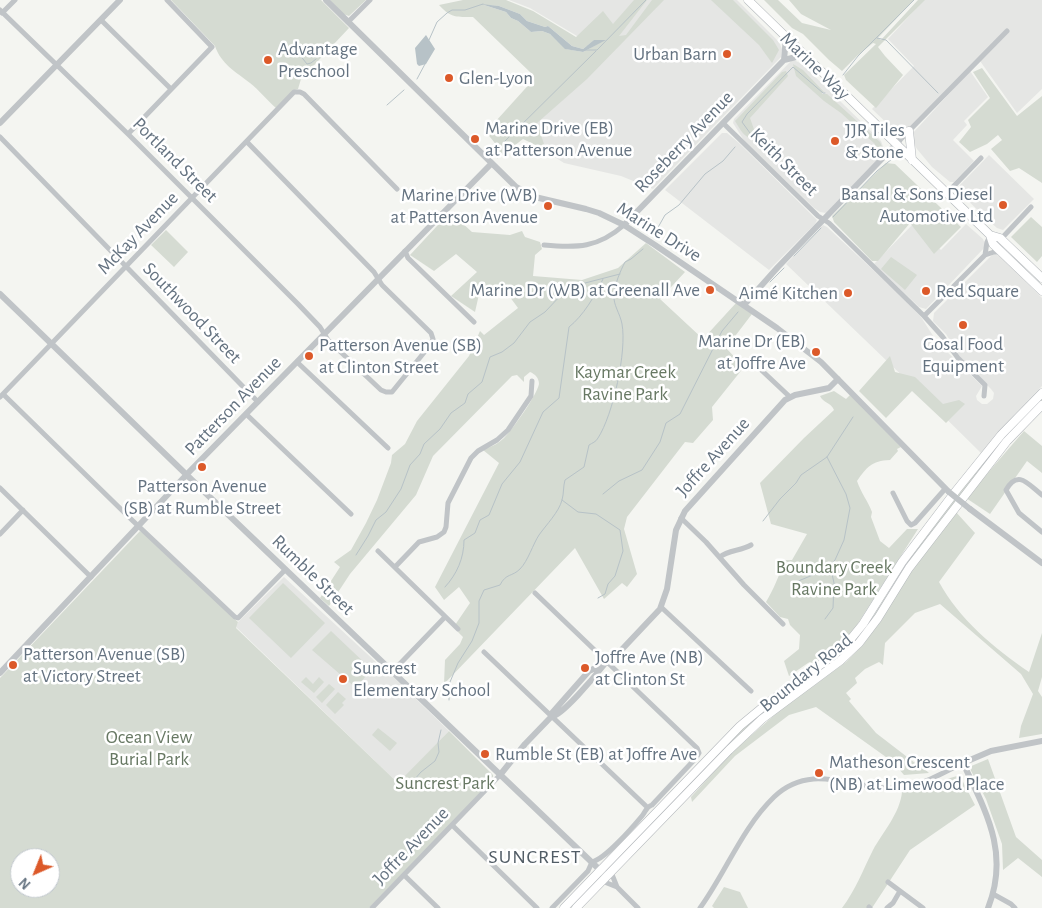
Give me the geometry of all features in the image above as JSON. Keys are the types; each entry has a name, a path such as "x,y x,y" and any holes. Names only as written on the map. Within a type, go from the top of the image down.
{"main road":[{"name":"Marine Way","path":"748,0 898,143 912,160 990,235 1001,239 1042,278"},
{"path":"909,131 912,160"},
{"name":"Marine Way","path":"990,235 993,244 1042,291"},
{"name":"Boundary Road","path":"564,908 740,726 768,702 834,655 850,640 863,624 902,562 955,492 1001,435 1042,393"},
{"name":"Boundary Road","path":"576,908 729,750 762,719 840,662 859,643 878,618 919,555 1007,442 1042,405"}],"street":[{"path":"1,12 15,0"},
{"path":"0,123 120,0"},
{"path":"128,134 212,48 167,0"},
{"name":"Marine Drive","path":"326,0 510,182 526,194 586,209 624,226 744,305 809,352 838,379 947,491 1042,563"},
{"path":"348,22 370,0"},
{"name":"Portland Street","path":"1,12 128,134 300,305 320,327 328,340 381,390 389,392 396,388 431,344 433,337 430,331 382,285 378,278"},
{"path":"101,20 171,89"},
{"path":"744,305 778,267 1007,30"},
{"path":"786,37 784,60 804,55"},
{"name":"Roseberry Avenue","path":"544,245 588,246 604,240 624,226 784,60"},
{"name":"McKay Avenue","path":"1,396 293,93 304,94 397,189"},
{"name":"Keith Street","path":"723,123 924,316 958,358 985,385 984,396"},
{"name":"Southwood Street","path":"0,138 258,402"},
{"path":"247,142 378,278"},
{"path":"947,194 981,158"},
{"name":"Patterson Avenue","path":"0,673 186,475 491,164"},
{"path":"1001,239 1031,207"},
{"path":"985,255 990,235"},
{"path":"405,251 408,258 474,322"},
{"path":"924,316 985,255 1002,252"},
{"name":"Rumble Street","path":"0,294 606,877"},
{"path":"297,362 388,448"},
{"path":"751,364 757,366 790,397 827,389 838,379"},
{"path":"395,568 419,542 437,537 444,532 448,503 471,458 478,451 498,440 508,430 530,398 532,381"},
{"path":"1,396 238,618 286,570"},
{"name":"Joffre Avenue","path":"372,908 500,775 589,671 606,664 654,616 661,607 667,589 676,530 681,518 690,504 790,397"},
{"path":"246,414 351,514"},
{"path":"1042,495 1022,479 1015,479 1010,482 1006,490 1019,513 1042,532"},
{"path":"0,488 91,577"},
{"path":"893,493 907,522 911,525 947,491"},
{"path":"0,534 23,510"},
{"path":"681,518 783,624"},
{"path":"720,557 723,554 751,545"},
{"path":"378,551 458,629"},
{"path":"535,593 606,664 697,748 699,753 598,861 592,862 588,871 552,908"},
{"path":"661,607 751,691"},
{"path":"392,672 445,617"},
{"path":"484,652 647,807"},
{"path":"700,908 748,828 774,797 786,787 802,780 818,778 882,787 906,787 927,780 991,751 1042,740"},
{"path":"963,763 986,814 996,842 998,858 993,894 988,908"},
{"path":"452,825 537,908"},
{"path":"404,875 438,908"},
{"path":"606,877 638,908"},
{"path":"606,877 617,887"},
{"path":"888,882 923,908"},
{"path":"887,908 893,903 900,892"},
{"path":"993,894 1015,908"}],"shaded area":[{"path":"509,0 737,0 779,42 782,49 781,57 653,189 621,176 564,163 542,149 521,130 594,53 577,36 530,8"},
{"path":"924,0 1042,0 1042,89 1017,113 980,61 1008,31 1006,29 929,109 904,132 899,133 895,131 872,109 914,66 888,39"},
{"path":"481,4 499,6 520,14 527,21 545,27 548,26 572,46 583,49 594,40 606,40 583,52 565,49 550,34 542,31 531,32 518,21 511,18 506,12"},
{"path":"426,35 435,49 426,64 419,66 417,64 415,48"},
{"path":"794,60 802,64 881,141 884,149 878,159 826,213 814,208 745,142 733,123 734,119"},
{"path":"970,71 988,97 964,121 967,125 953,140 974,161 954,182 950,182 932,167 917,149 913,142 912,134"},
{"path":"722,133 727,133 739,143 817,220 769,270 665,190"},
{"path":"989,155 1034,199 1003,230 997,228 959,192 960,185"},
{"path":"914,223 941,250 966,224 983,239 985,244 985,247 926,309 919,307 874,264"},
{"path":"823,225 902,297 921,317 937,342 982,386 976,396 977,400 982,404 987,404 993,399 994,393 962,360 946,334 933,321 934,313 994,254 1000,256 1042,298 1042,386 981,453 786,264"},
{"name":"Suncrest Elementary School","path":"284,577 382,666 449,731 399,784 236,627 238,622"}],"green space":[{"path":"171,0 321,0 349,28 301,79 298,89 276,108 225,63 215,46"},
{"path":"330,0 366,0 349,16 343,14"},
{"path":"463,0 506,0 533,11 576,37 603,11 613,24 634,0 647,0 619,36 626,35 652,0 664,0 587,79 537,123 544,144 570,159 558,156 523,139 497,159 498,147 486,132 533,80 530,76 532,74 473,17 454,16 439,5","holes":["484,5 499,6 520,14 527,21 545,27 548,26 572,46 583,49 594,40 605,40 583,52 566,49 550,34 542,31 531,32 518,21 511,18 506,12"]},
{"path":"711,0 733,0 773,40 779,50 772,63 759,45"},
{"path":"764,0 778,0 802,23 831,30 801,14 789,0 914,0 878,38 881,40 918,0 925,0 878,47 903,75 876,108 846,80 844,75 876,44 873,43 842,71 803,34 792,28"},
{"path":"793,64 803,70 824,92 822,94 827,94 880,142 883,149 873,160 875,144 796,76"},
{"path":"982,68 1017,116 1042,96 1042,183 1019,168 1010,171 991,149 1002,140 998,135 987,144 970,152 959,142 971,127 968,120 990,98 973,72"},
{"path":"786,71 788,76 750,118 756,135 754,139 748,137 735,121 782,72"},
{"path":"886,163 895,164 961,227 934,254 910,223 878,261 872,261 834,222 832,216"},
{"name":"Kaymar Creek Ravine Park","path":"450,212 472,232 510,235 522,231 525,237 540,242 542,249 535,255 533,276 582,280 618,268 646,243 685,272 660,299 703,339 736,303 752,314 726,348 744,367 712,407 713,420 693,443 685,442 627,517 624,529 637,574 627,587 622,583 604,599 575,548 444,684 445,660 460,644 463,637 455,625 470,603 459,587 444,600 435,587 499,463 483,450 497,444 504,438 524,412 539,384 534,374 530,372 524,377 524,382 517,375 512,376 433,456 416,495 350,574 329,606 320,598 340,567 334,562 351,550 366,523 377,500 391,463 392,455 405,444 417,421 469,356 480,331 484,335 518,308 504,289 490,298 480,290 475,312 451,296 477,272 456,254 434,271 410,255"},
{"path":"1031,217 1042,227 1042,256 1037,262 1011,237"},
{"path":"166,230 188,252 174,267 151,245"},
{"path":"891,257 917,275 905,290 881,269"},
{"path":"890,356 895,372 915,377 943,404 959,400 965,404 946,423 912,391 886,418 859,391"},
{"name":"Boundary Creek Ravine Park","path":"834,391 846,399 850,395 901,447 897,449 898,451 890,460 874,463 870,466 857,481 869,504 872,512 871,517 880,541 889,548 907,529 918,529 855,628 837,647 813,666 810,662 789,676 784,661 799,649 800,635 790,625 788,619 780,617 766,602 785,560 792,560 807,534 771,524 760,483 834,410 820,396"},
{"path":"1042,396 1042,401 1008,437 853,647 780,702 611,868 610,866 744,727 765,709 834,660 855,640 869,623 914,552 990,454"},
{"path":"1024,431 1042,446 1042,473 1027,461 990,514 966,498"},
{"path":"955,511 975,533 939,582 947,596 978,632 1029,672 1042,633 1042,677 1038,691 1042,697 1042,734 1019,738 1021,726 1033,694 1021,674 940,604 915,613 885,643 883,665 879,662 865,669 855,678 857,683 846,693 851,699 849,701 876,733 929,773 904,775 893,762 816,707 789,715 735,756 692,802 691,797 731,753 779,711 846,662 863,645 906,579"},
{"name":"Ocean View Burial Park","path":"140,531 238,622 236,628 398,783 449,731 493,775 487,786 369,908 0,908 0,678"},
{"path":"283,583 325,623 291,658 249,618"},
{"path":"331,631 370,668 370,671 356,688 312,650"},
{"path":"306,677 313,684 319,677 324,682 314,693 301,682"},
{"path":"329,684 335,689 322,703 316,697"},
{"path":"338,692 346,699 342,703 344,705 335,714 326,705"},
{"path":"378,728 397,743 390,751 372,735"},
{"path":"988,759 1016,837 1042,860 1042,877 1018,858 1003,870 1002,844 986,799 969,767"},
{"path":"957,776 961,778 975,805 910,850 872,908 842,908 855,887 873,850 895,815 902,792"},
{"path":"724,887 740,892 748,908 714,908 712,906"}],"waterway":[{"path":"585,50 597,50 646,0"},
{"path":"843,75 858,56 914,0"},
{"path":"429,40 437,22 447,13 452,10 465,10 483,4"},
{"path":"877,38 886,40 938,93"},
{"path":"503,143 596,51"},
{"path":"299,54 307,64 316,59"},
{"path":"417,79 425,64"},
{"path":"750,133 742,122 747,114 793,67 825,93"},
{"path":"387,105 404,90"},
{"path":"656,231 665,215 679,205 705,174 723,161 735,147"},
{"path":"833,217 877,171 892,159"},
{"path":"794,256 821,228"},
{"path":"449,700 450,682 458,663 472,641 479,623 479,601 484,590 500,585 507,577 523,566 539,535 560,505 565,480 584,467 589,445 597,439 604,428 614,399 621,366 623,336 622,324 614,299 615,286 625,262 643,249"},
{"path":"770,282 784,268"},
{"path":"356,555 376,520 386,512 401,489 410,465 420,454 424,444 440,429 451,413 465,403 468,394 482,382 490,357 502,352 514,343 530,322 545,312 562,294 585,283 620,274"},
{"path":"445,587 459,565 463,553 464,540 475,533 480,520 489,515 502,484 520,462 543,412 559,398 569,327 588,305 603,279"},
{"path":"603,494 619,481 642,470 660,442 666,423 680,414 722,331 738,312"},
{"path":"763,521 801,475 827,457 853,417"},
{"path":"796,582 820,572 830,565 835,560 844,540 850,508 846,494 827,457"},
{"path":"562,500 578,512 596,514 620,530 623,551 615,576 608,584 605,594 598,598"},
{"path":"825,619 833,608 834,583 830,565"},
{"path":"407,788 421,772 435,761 439,752 438,743 441,730"}],"place":[{"name":"Urban Barn","path":"727,54"},
{"name":"Advantage Preschool","path":"268,60"},
{"name":"Glen-Lyon","path":"449,78"},
{"name":"Marine Drive (EB) at Patterson Avenue","path":"475,139"},
{"name":"JJR Tiles & Stone","path":"835,141"},
{"name":"Bansal & Sons Diesel Automotive Ltd","path":"1003,205"},
{"name":"Marine Drive (WB) at Patterson Avenue","path":"548,206"},
{"name":"Marine Dr (WB) at Greenall Ave","path":"710,290"},
{"name":"Red Square","path":"926,291"},
{"name":"Aimé Kitchen","path":"848,293"},
{"name":"Gosal Food Equipment","path":"963,325"},
{"name":"Marine Dr (EB) at Joffre Ave","path":"816,352"},
{"name":"Patterson Avenue (SB) at Clinton Street","path":"309,356"},
{"name":"Patterson Avenue (SB) at Rumble Street","path":"202,467"},
{"name":"Patterson Avenue (SB) at Victory Street","path":"13,665"},
{"name":"Joffre Ave (NB) at Clinton St","path":"585,668"},
{"name":"Suncrest Elementary School","path":"343,679"},
{"name":"Rumble St (EB) at Joffre Ave","path":"485,754"},
{"name":"Matheson Crescent (NB) at Limewood Place","path":"819,773"}],"district":[{"name":"SUNCREST","path":"535,857"}],"park label":[{"name":"Suncrest Park","path":"445,783"}]}
